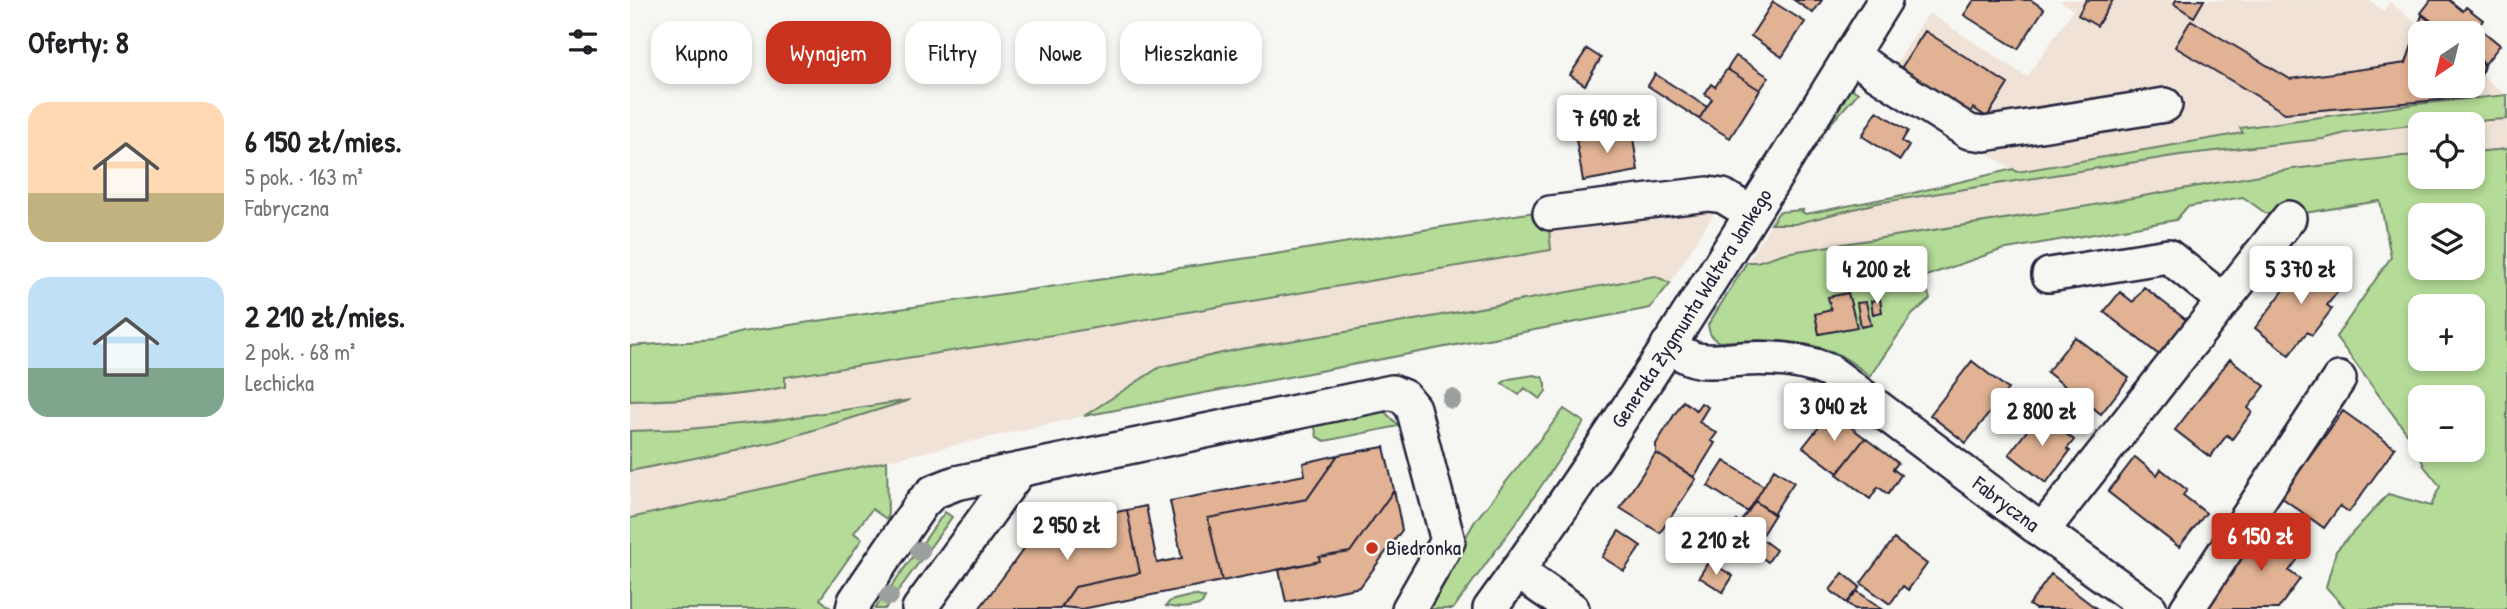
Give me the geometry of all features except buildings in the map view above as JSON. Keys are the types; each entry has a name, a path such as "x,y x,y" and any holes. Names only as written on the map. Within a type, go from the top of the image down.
{"street":[{"name":"Generała Zygmunta Waltera Jankego","path":"1490,609 1668,345 1885,0"},
{"path":"1851,54 1969,132 1984,134 2165,105"},
{"path":"1550,213 1708,194 1723,196 1751,212"},
{"path":"2042,531 2290,218"},
{"path":"2049,275 2168,256 2224,301"},
{"name":"Fabryczna","path":"1668,345 1703,361 1786,359 1809,363 1829,371 2150,609"},
{"path":"2187,609 2339,379"},
{"path":"853,609 855,601 922,503 933,492 956,484 1392,392 1404,397 1413,408 1448,541 1409,609"},
{"path":"919,609 1018,472"},
{"path":"1517,571 1572,609"}],"shaded area":[{"path":"2059,0 2369,0 2383,11 2390,2 2414,21 2408,21 2408,98 2476,98 2241,127 2244,133 2017,172 1881,87 1929,13 2027,77 2073,10"},
{"path":"2485,78 2506,95 2485,97"},
{"path":"2507,119 2507,149 2485,151 2485,121"},
{"path":"2408,126 2408,156 2293,169 2088,206 1786,253 1757,262 1747,262 1771,224 1795,224 1877,203 2180,155"},
{"path":"1720,204 1670,283 1655,276 1240,349 1160,367 1084,416 630,518 630,471 775,442 906,401 770,421 688,429 630,431 630,401 686,400 764,391 784,387 784,377 1059,334 1551,250 1549,229"}],"green space":[{"path":"1848,86 1858,93 1807,150"},
{"path":"2507,95 2507,119 2485,120 2485,112 2408,112 2408,125 2346,133 2323,139 2180,155 1877,203 1795,224 1771,224 1779,212 1803,210 1806,214 1913,193 2013,169 2017,172 2243,133 2240,128"},
{"path":"2507,149 2507,609 2346,609 2326,587 2336,551 2388,494 2431,506 2440,486 2423,462 2485,462 2485,385 2408,385 2408,435 2336,337 2391,257 2380,201 2275,220 2243,197 2187,207 2176,220 2001,250 1923,277 1930,299 1912,315 1870,376 1839,354 1820,347 1777,341 1719,342 1712,337 1709,330 1708,325 1747,262 1757,262 1785,253 2088,206 2293,169 2408,156 2408,189 2485,189 2485,151"},
{"path":"1540,211 1549,229 1551,250 1059,334 785,377 785,387 708,397 630,401 630,346 715,340 742,332 1275,254"},
{"path":"1655,276 1670,283 1650,308 1084,416 1160,367 1240,349"},
{"path":"1534,375 1542,377 1546,383 1546,391 1540,399 1525,388 1519,395 1502,383 1509,379"},
{"path":"910,400 775,442 630,471 630,431 688,429 770,421"},
{"path":"1564,409 1584,422 1523,513 1453,609 1424,609 1475,521"},
{"path":"1384,411 1399,426 1325,441 1317,437 1314,423"},
{"path":"887,461 888,520 872,509 854,533 862,539 820,599 832,609 630,609 630,518"},
{"path":"945,512 952,517 885,609 875,609"},
{"path":"1194,595 1205,598 1202,604 1184,608 1166,606 1170,601"}],"place":[{"name":"Biedronka","path":"1372,548"}]}
